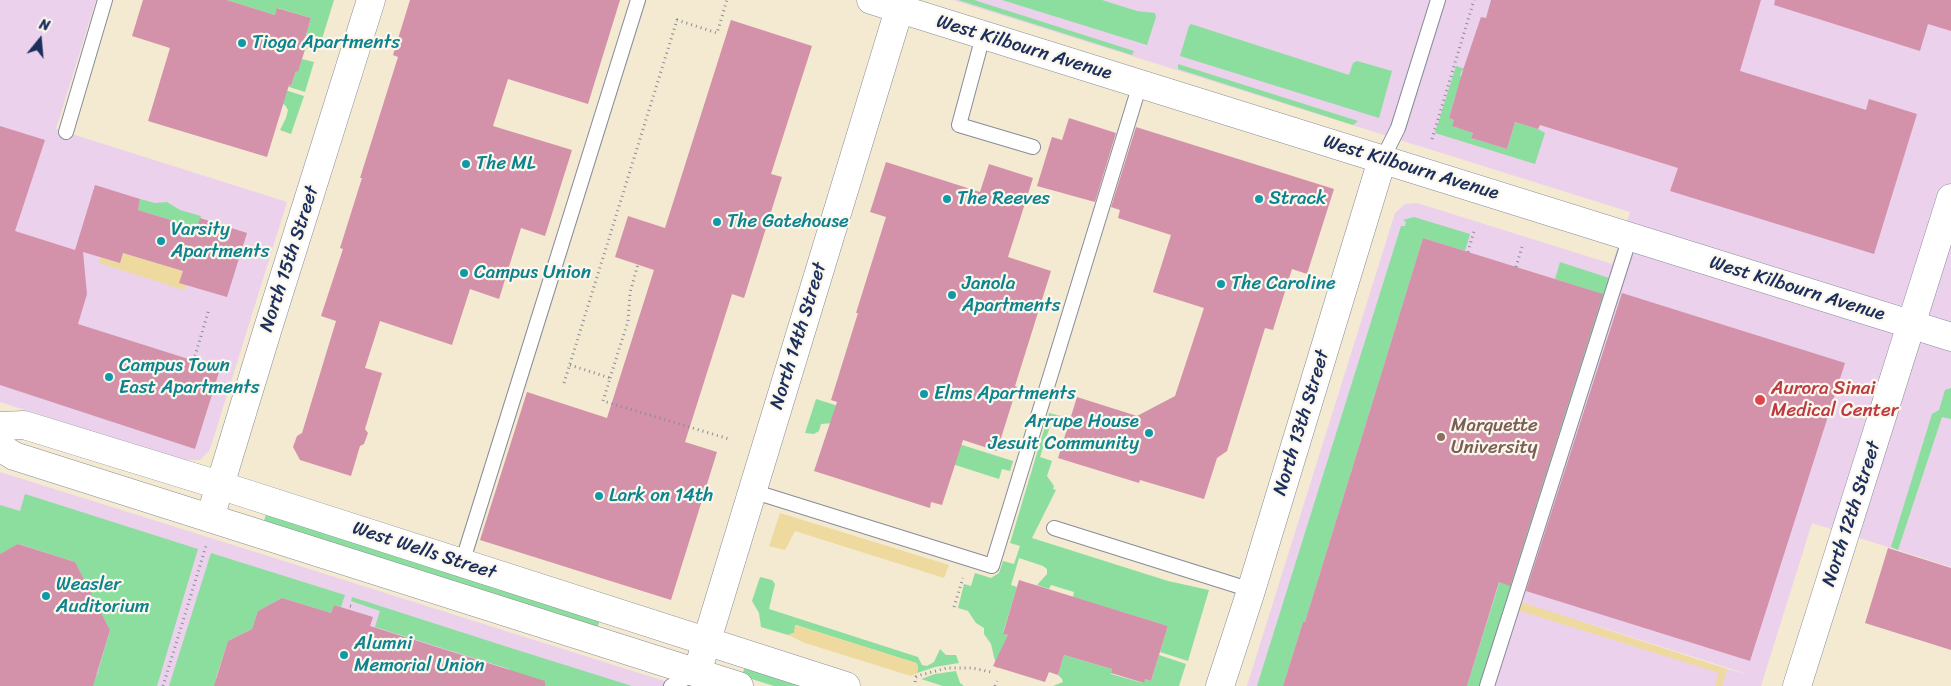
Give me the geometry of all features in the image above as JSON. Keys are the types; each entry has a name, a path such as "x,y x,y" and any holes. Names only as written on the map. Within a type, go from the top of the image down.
{"street":[{"name":"North 15th Street","path":"210,518 371,0"},
{"name":"West Kilbourn Avenue","path":"871,0 901,5 983,36 1951,337"},
{"name":"North 14th Street","path":"697,672 901,5"},
{"name":"North 13th Street","path":"1220,686 1382,160"},
{"name":"North 12th Street","path":"1796,686 1951,198"},
{"name":"West Wells Street","path":"0,426 24,426 219,485 846,686"},
{"name":"West Wells Street","path":"0,447 14,456 739,686"}],"lane":[{"path":"66,132 105,0"},
{"path":"462,563 638,0"},
{"path":"1382,160 1398,128 1438,0"},
{"path":"983,36 959,125 1033,147"},
{"path":"752,491 992,566 1140,84"},
{"path":"1487,686 1630,237"},
{"path":"1054,528 1251,590"},
{"path":"671,686 697,672"}],"path":[{"path":"564,383 677,20 716,33 727,0"},
{"path":"1432,139 1474,0"},
{"path":"1468,252 1474,231"},
{"path":"1516,267 1522,247"},
{"path":"638,264 630,293 628,321 602,401 729,439"},
{"path":"195,356 209,309"},
{"path":"570,365 610,378"},
{"path":"163,686 206,547 210,518"},
{"path":"954,607 970,559"},
{"path":"915,682 916,677 947,668 988,670"},
{"path":"995,686 997,681"}],"shaded area":[{"path":"0,0 96,0 56,129 287,202 211,446 209,451 200,460 182,460 0,402"},
{"name":"Aurora Sinai Medical Center","path":"953,0 1951,0 1951,567 1812,523 1761,686 1247,686 1395,213 1405,204 1417,203 1612,264 1630,212","holes":["1581,621 1750,675 1727,669"]},
{"path":"0,472 233,545 680,686 0,686"}],"green space":[{"path":"227,0 334,0 318,52 305,48 307,44 304,42 311,18 278,8 275,15"},
{"path":"958,0 974,0 1134,51 1132,55"},
{"path":"1002,0 1102,0 1137,11 1155,13 1156,17 1147,45"},
{"path":"1191,24 1349,75 1353,63 1357,61 1392,71 1379,118 1180,56"},
{"path":"163,38 257,76 291,86 302,59 314,62 305,92 170,49"},
{"path":"169,53 304,96 291,134 280,130 288,110 285,105"},
{"path":"1178,64 1358,121 1353,125 1178,69"},
{"path":"1456,66 1465,69 1464,71 1462,70 1460,76 1466,79 1455,97 1449,118 1454,120 1453,126 1473,133 1471,138 1507,149 1515,122 1538,129 1545,133 1535,164 1435,133"},
{"path":"140,199 155,203 167,202 180,210 201,216 197,228 138,210"},
{"path":"1414,217 1470,234 1465,251 1423,238 1305,622 1303,622 1283,686 1257,686 1401,226 1405,226 1406,222 1403,220"},
{"path":"1560,262 1609,278 1479,686 1467,686 1554,408 1593,291 1555,279"},
{"path":"1951,388 1951,419 1942,417 1898,550 1891,547 1932,414 1939,410 1945,390"},
{"path":"816,399 1013,461 1010,471 1002,469 999,479 840,428 834,423 821,424 819,431 814,434 805,433"},
{"path":"1049,413 1065,417 1064,420 1053,417 1040,457 1052,461 1047,476 1054,486 1053,489 1056,490 1032,538 1168,581 1209,590 1188,661 1160,652 1168,626 1073,597 1074,592 1051,585 1049,589 1037,585 1047,574 1047,569 1019,558 1011,585 1017,587 1003,633 1009,636 998,668 995,667 991,644 984,634 984,628 976,623 968,611 958,608 964,584 971,586 975,573 991,578 999,573 1003,561 1014,564 1020,546 1010,543"},
{"path":"25,494 198,549 157,686 81,686 80,684 97,675 110,630 75,562 19,544 0,554 0,505 20,511"},
{"path":"266,514 600,620 597,629 263,524"},
{"path":"211,553 345,595 341,607 334,605 331,613 282,598 258,611 252,629 228,641 216,678 220,686 169,686"},
{"path":"760,577 772,580 775,584 769,609 918,657 922,665 927,666 934,662 940,649 946,655 956,655 959,663 935,667 917,673 918,666 916,663 796,625 794,633 788,635 761,627 759,613 752,601"},
{"path":"352,597 632,686 504,686 509,669 375,627 380,611 351,601"},
{"path":"1064,655 1112,669 1111,674 1143,683 1145,679 1151,681 1159,655 1186,664 1179,686 1053,686 1063,682 1058,675"},
{"path":"745,666 809,686 774,686 742,676"},
{"path":"956,671 960,683 964,686 943,686 921,679 935,674"}],"sand":[{"path":"102,252 110,254 109,260 120,263 123,253 183,271 180,282 186,285 184,290 99,263"},
{"path":"780,513 949,565 944,578 795,531 785,550 769,546"},
{"path":"1521,602 1727,669 1722,686 1715,686 1719,673 1520,611 1518,610"},
{"path":"795,625 916,663 918,666 917,673 911,676 805,643 788,635 794,633"}],"building":[{"path":"143,0 227,0 275,15 277,8 311,18 304,42 307,43 298,72 296,71 291,86 289,85 267,157 148,121 170,48 132,36"},
{"path":"410,0 620,0 588,104 508,79 493,126 572,150 545,236 521,228 499,299 470,289 452,345 380,321 365,368 382,373 365,429 368,433 364,444 360,446 351,476 300,460 293,447 297,436 302,433 336,321 321,316 343,249 340,248 362,178 360,178 398,57 393,55"},
{"path":"1491,0 1761,0 1740,71 1866,110 1869,99 1917,114 1874,254 1670,191 1678,168 1540,125 1538,129 1515,122 1507,149 1471,138 1473,133 1452,126 1454,120 1449,118 1463,70 1481,17 1486,18"},
{"path":"1775,0 1951,0 1951,31 1928,24 1920,51 1774,5"},
{"path":"731,20 812,46 771,174 782,177 744,298 732,294 685,442 717,452 671,600 480,540 527,392 607,418 654,270 615,257 628,216 665,228"},
{"path":"1069,118 1116,133 1095,202 1037,186 1052,137 1062,140"},
{"path":"0,126 45,140 15,231 75,250 95,185 140,199 138,210 197,228 200,218 247,233 227,297 179,283 183,271 123,253 120,263 83,252 87,294 78,324 220,369 195,449 0,385"},
{"path":"1136,127 1334,189 1307,274 1292,269 1273,330 1265,328 1227,451 1217,458 1204,499 1140,480 1139,483 1058,458 1077,397 1137,416 1175,396 1204,308 1153,292 1171,235 1118,218 1120,210 1111,207"},
{"path":"886,162 980,192 989,164 1033,178 1008,257 1051,271 997,451 963,440 942,505 931,502 930,508 814,471 837,402 831,400 886,217 870,212"},
{"name":"Marquette University","path":"1423,238 1603,294 1510,586 1499,582 1467,686 1283,686 1303,622 1305,622"},
{"path":"1622,293 1845,363 1750,661 1526,591"},
{"name":"Weasler Auditorium","path":"18,544 75,562 110,630 93,686 0,686 0,554"},
{"path":"1888,548 1951,568 1951,650 1865,623"},
{"path":"1019,580 1168,626 1151,681 1145,679 1144,683 1111,673 1112,669 1064,655 1058,675 1049,672 1045,682 993,666 1008,635 1003,634"},
{"name":"Alumni Memorial Union","path":"282,598 331,613 334,605 373,617 370,626 545,681 545,686 214,686 228,641 252,629 258,611"}],"place":[{"name":"Tioga Apartments","path":"242,43"},
{"name":"The ML","path":"466,164"},
{"name":"The Reeves","path":"947,199"},
{"name":"Strack","path":"1259,199"},
{"name":"The Gatehouse","path":"717,222"},
{"name":"Varsity Apartments","path":"161,241"},
{"name":"Campus Union","path":"464,273"},
{"name":"The Caroline","path":"1221,284"},
{"name":"Janola Apartments","path":"952,295"},
{"name":"Campus Town East Apartments","path":"109,377"},
{"name":"Elms Apartments","path":"924,394"},
{"name":"Aurora Sinai Medical Center","path":"1760,400"},
{"name":"Arrupe House Jesuit Community","path":"1149,433"},
{"name":"Marquette University","path":"1441,437"},
{"name":"Lark on 14th","path":"599,496"},
{"name":"Weasler Auditorium","path":"46,596"},
{"name":"Alumni Memorial Union","path":"344,655"}]}
